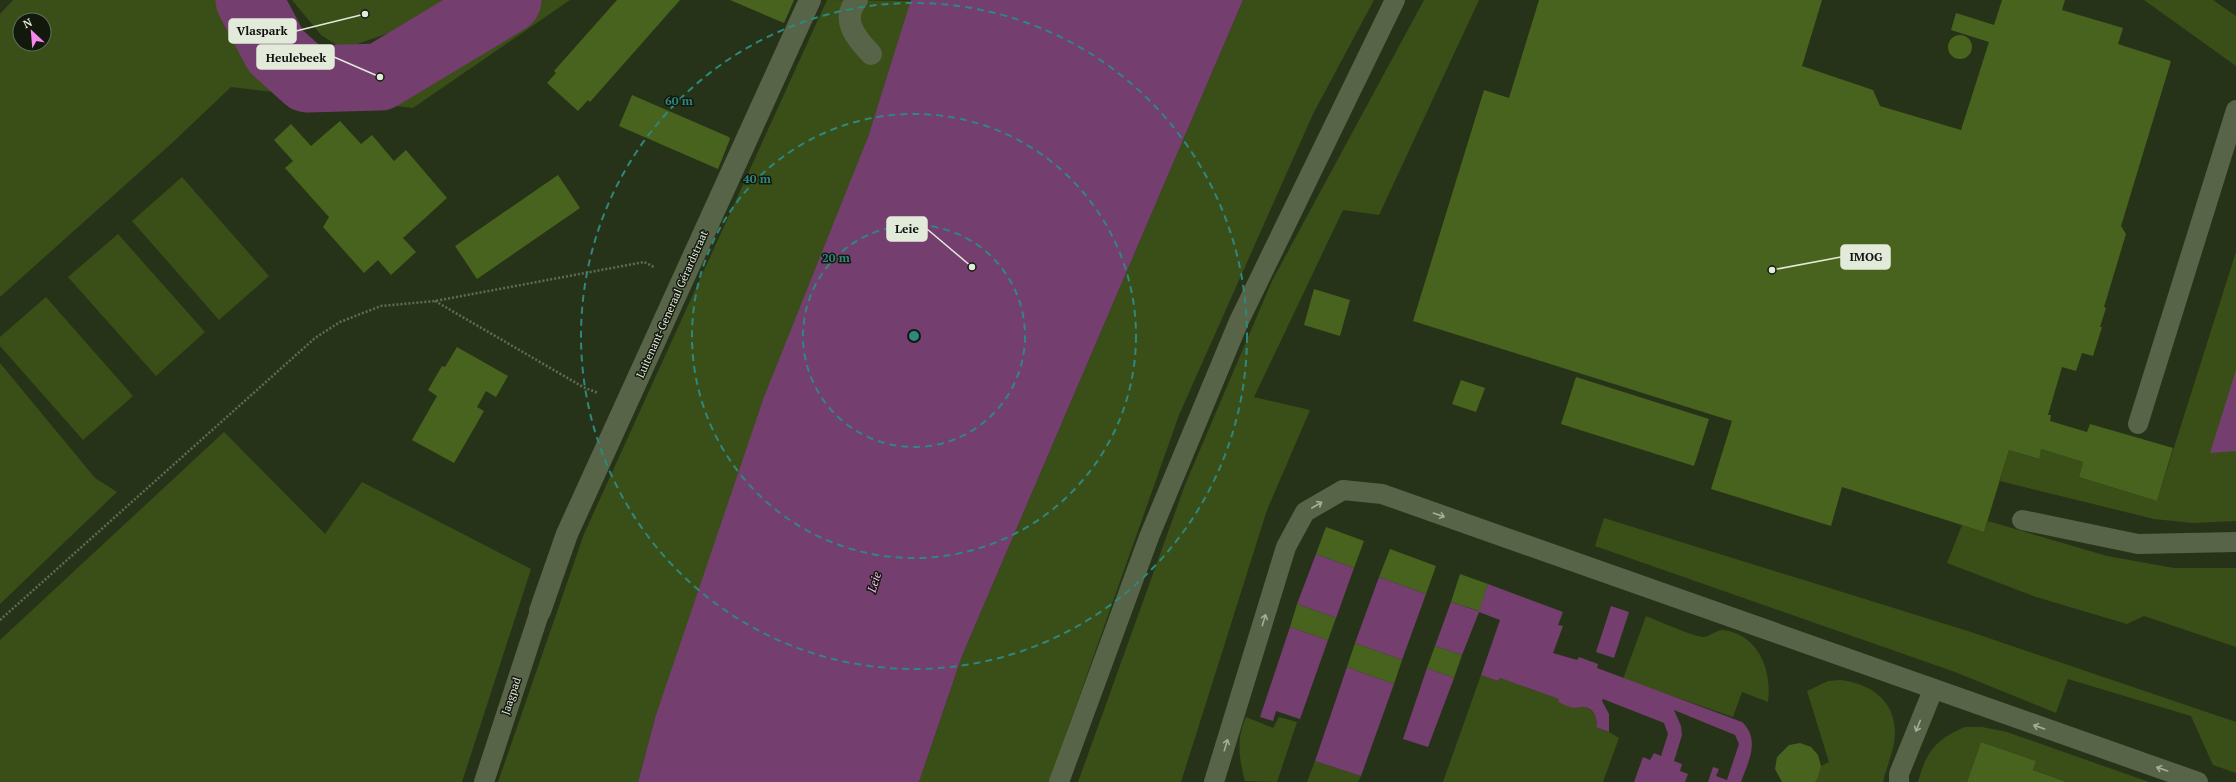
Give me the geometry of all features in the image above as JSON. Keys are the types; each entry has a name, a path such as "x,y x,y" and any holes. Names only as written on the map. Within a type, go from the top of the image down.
{"street":[{"name":"Luitenant-Generaal Gérardstraat","path":"540,611 567,534 810,0"},
{"path":"857,0 852,6 849,23 855,35 871,54"}],"lane":[{"path":"1060,782 1148,537 1239,321 1395,0"},
{"path":"2138,424 2236,110"},
{"path":"1214,782 1286,547 1305,512 1343,490 1382,494 1933,690 2198,782"},
{"path":"2022,520 2138,544 2236,542"},
{"name":"Jaagpad","path":"484,782 540,611"},
{"path":"1899,782 1899,774 1933,690"}],"path":[{"path":"0,620 315,338 340,322 381,306 435,301 644,262 682,280"},
{"path":"435,301 583,387 626,404"}],"green space":[{"path":"13,0 240,0 257,37 284,64 314,84 389,88 412,82 542,0 570,0 413,108 231,87 172,143 0,297 0,14"},
{"path":"292,0 450,0 403,28 343,49 321,35"},
{"path":"827,0 912,1 868,137 655,718 638,782 498,782 584,534"},
{"path":"1243,0 1374,0 1313,114 1179,415 1049,782 919,782 962,656"},
{"path":"1424,0 1479,0 1379,215 1343,210 1254,397 1310,410 1267,510 1181,782 1078,782 1185,485 1272,281"},
{"path":"2144,0 2213,0 2236,16 2236,66"},
{"path":"182,177 269,276 219,320 132,221"},
{"path":"118,234 205,332 156,376 68,277"},
{"path":"2236,252 2236,521 2192,523 2154,519 2000,481 2009,450 2038,459 2041,449 2083,462 2079,477 2157,501"},
{"path":"46,297 133,396 83,440 0,346 0,337"},
{"path":"0,363 95,478 117,492 0,604"},
{"path":"224,432 325,534 362,482 531,569 462,782 0,782 0,640"},
{"path":"1604,518 1971,632 2236,722 2236,773 2213,765 2191,716 2068,679 2056,713 1955,672 1595,546"},
{"path":"1988,521 2107,556 2174,568 2236,568 2236,647 2144,616 2127,624 2036,597 1947,563 1962,525 1984,532"},
{"path":"1646,616 1703,637 1723,630 1735,633 1746,639 1754,647 1765,666 1769,690 1768,702 1742,692 1733,717 1623,679"},
{"path":"1481,675 1498,681 1500,678 1560,699 1559,702 1575,708 1583,706 1590,709 1596,720 1596,727 1619,738 1603,782 1443,782"},
{"path":"1840,680 1853,682 1864,686 1874,692 1889,707 1895,730 1894,743 1883,782 1815,782 1821,766 1829,762 1807,691 1828,681"},
{"path":"1246,717 1273,728 1279,717 1297,722 1277,782 1245,781 1240,757 1240,741"},
{"path":"1965,727 1982,727 2007,732 2149,782 2068,782 2033,770 2036,761 1981,742 1967,782 1918,782 1925,762 1939,742"},
{"path":"1315,761 1361,776 1358,782 1307,782"}],"water":[{"name":"Leie","path":"911,0 1243,0 962,656 919,782 638,782 655,718 764,397 868,137"},
{"path":"2236,370 2236,451 2210,453"},
{"path":"1316,554 1354,568 1336,618 1297,604"},
{"path":"1379,577 1426,594 1402,660 1355,643"},
{"path":"1488,584 1563,612 1558,625 1563,626 1553,653 1577,660 1579,657 1598,664 1597,668 1742,722 1748,729 1752,744 1749,759 1741,782 1708,782 1713,767 1719,769 1716,776 1727,780 1739,744 1735,735 1674,710 1681,726 1682,735 1674,761 1682,764 1680,771 1688,774 1685,782 1634,782 1643,757 1650,760 1654,753 1661,756 1668,734 1664,723 1603,699 1602,701 1609,714 1609,732 1596,727 1594,714 1590,709 1583,707 1572,708 1558,702 1559,699 1500,678 1498,681 1481,675 1500,620 1479,612 1462,655 1435,646 1451,602 1478,611"},
{"path":"1611,606 1629,612 1614,658 1596,652"},
{"path":"1290,627 1328,640 1300,719 1276,711 1273,721 1260,717"},
{"path":"1347,667 1394,684 1361,776 1315,761"},
{"path":"1427,668 1454,678 1428,747 1403,739"}],"building":[{"path":"617,0 680,0 590,102 588,100 578,111 547,83 556,73 554,71"},
{"path":"730,0 794,0 784,23"},
{"path":"1539,0 1822,0 1802,66 1873,90 1880,106 1961,130 1989,42 1951,30 1956,13 1994,25 2002,0 2065,0 2062,10 2123,28 2118,44 2171,61 2121,226 2126,234 2104,307 2106,308 2100,327 2102,327 2093,356 2082,353 2076,371 2062,367 2048,415 2051,415 2050,421 2087,432 2090,424 2173,448 2157,501 2079,477 2083,462 2041,449 2039,459 2009,450 1984,532 1842,487 1831,526 1711,489 1732,421 1413,321 1484,90 1509,98"},
{"path":"1960,35 1969,38 1972,47 1969,56 1960,59 1951,56 1948,47 1951,38"},
{"path":"632,95 729,137 730,139 718,169 619,126"},
{"path":"340,121 361,144 372,135 394,161 406,150 447,198 403,238 416,252 391,275 378,260 364,273 323,227 329,217 285,168 293,161 274,140 291,124 311,146"},
{"path":"558,175 580,208 477,279 455,246"},
{"path":"1314,289 1350,300 1340,336 1304,325"},
{"path":"457,347 508,376 496,397 486,391 477,407 484,411 454,463 412,440 437,396 428,390 442,366 445,367"},
{"path":"1576,377 1709,419 1694,466 1561,424"},
{"path":"1461,380 1485,388 1476,412 1452,404"},
{"path":"1326,527 1364,541 1354,568 1316,554"},
{"path":"1390,549 1436,566 1426,594 1379,577"},
{"path":"1460,574 1488,584 1479,611 1451,602"},
{"path":"1297,604 1336,618 1328,640 1290,627"},
{"path":"1355,643 1402,660 1394,684 1347,667"},
{"path":"1435,646 1462,655 1454,678 1427,668"},
{"path":"1981,742 2036,761 2033,770 2067,782 1967,782"},
{"path":"1800,743 1811,747 1818,755 1821,766 1818,777 1815,782 1782,782 1775,769 1777,757 1789,745"}],"waterway":[{"path":"249,0 276,51 307,79 380,77 508,0"}],"place":[{"name":"Vlaspark","path":"365,14"},
{"name":"Heulebeek","path":"380,77"},
{"name":"Leie","path":"972,267"},
{"name":"IMOG","path":"1772,270"}]}
